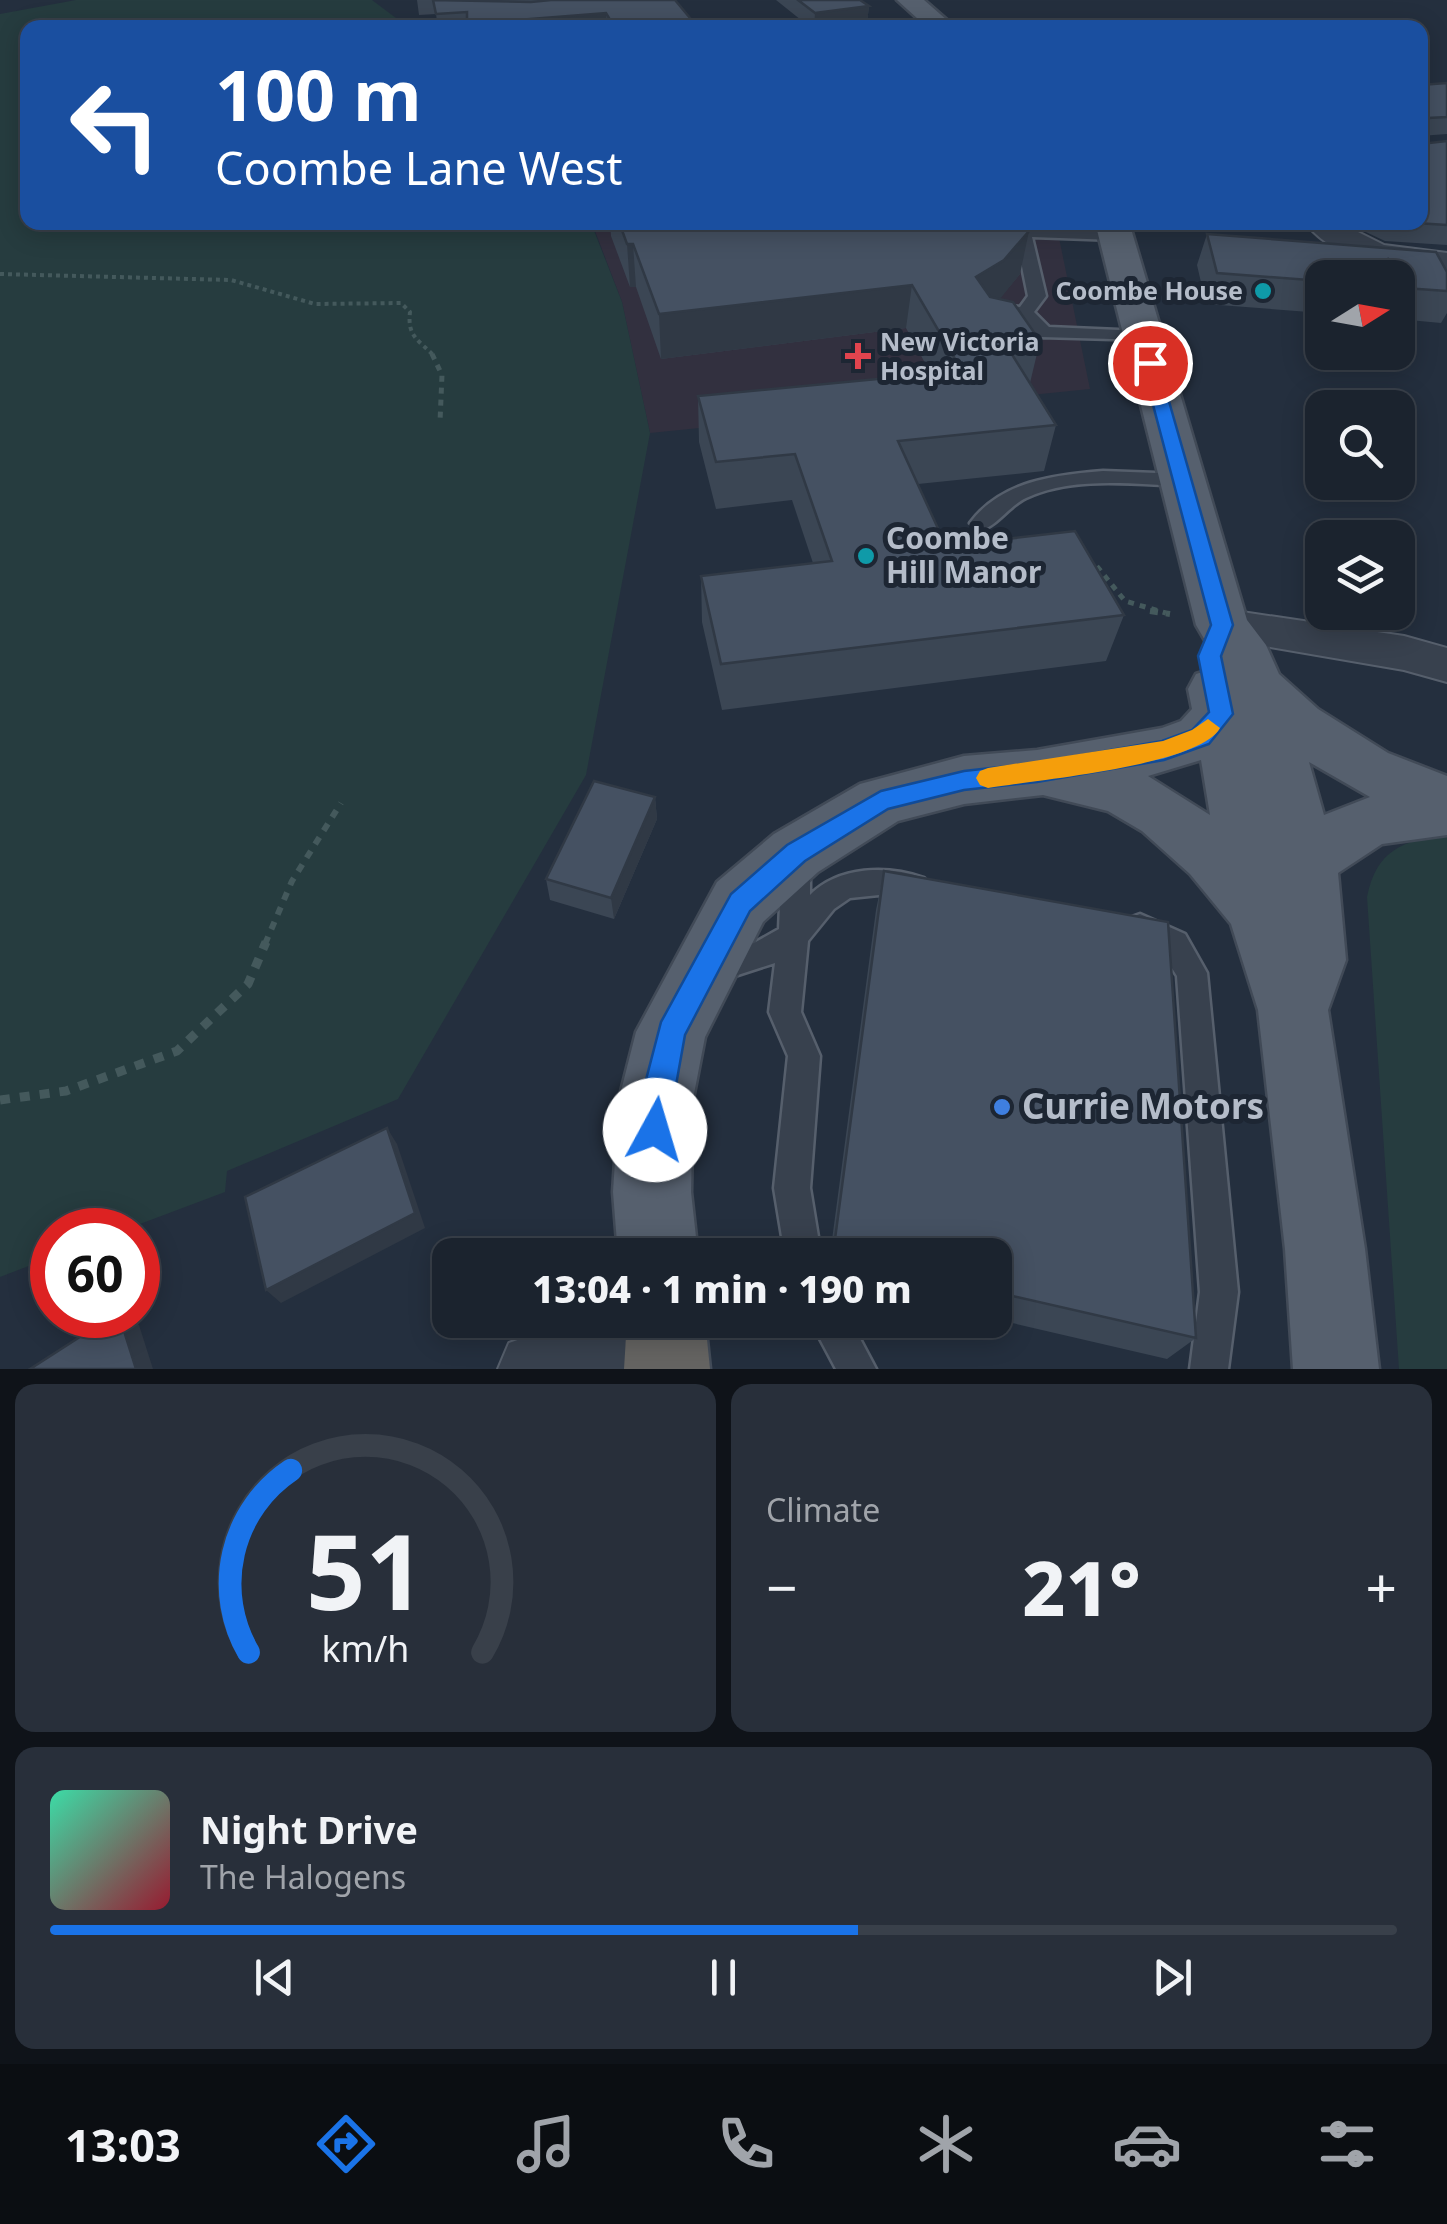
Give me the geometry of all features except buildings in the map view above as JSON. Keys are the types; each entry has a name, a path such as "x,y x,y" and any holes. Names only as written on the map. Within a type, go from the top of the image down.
{"main road":[{"path":"910,0 934,20"},
{"path":"1113,230 1182,480 1197,620 1210,656 1239,700 1306,864 1312,960 1294,1017"},
{"path":"657,1238 652,1192 656,1099 671,1032 740,902 796,853 881,801 964,780 1037,773 1164,750 1200,737 1239,700"},
{"path":"1239,700 1283,713 1349,763 1398,786 1447,801"},
{"path":"1239,700 1260,912 1294,1017 1325,1249 1336,1369"},
{"path":"1037,773 1124,792 1174,819 1214,855 1260,912"},
{"path":"1306,864 1322,845 1379,819 1447,810"}],"street":[{"path":"1333,240 1382,256 1447,262"},
{"path":"1197,620 1404,653 1447,665"},
{"path":"535,1369 636,1338"}],"lane":[{"path":"1024,230 1037,296 1024,313"},
{"path":"1039,331 1036,321 1024,313 996,310 983,316 981,326 991,335 1009,340 1028,339 1039,331 1065,336 1142,336"},
{"path":"981,524 990,510 1022,490 1094,479 1182,480"},
{"path":"796,853 794,935 785,1012 804,1056 792,1188 800,1238"},
{"path":"703,972 764,956 794,935 827,896 846,887 882,881 938,891"},
{"path":"1109,922 1147,928 1163,936 1174,944 1192,973 1218,1292 1209,1369"},
{"path":"839,1338 857,1369"}],"path":[{"path":"0,274 230,280 315,304 401,302 410,312 408,327 414,340 430,348 446,384 440,422"},
{"path":"1076,566 1096,564 1120,601 1133,609 1197,620"},
{"path":"0,1100 66,1091 176,1051 248,984 292,881 342,803"}],"shaded area":[{"name":"New Victoria Hospital","path":"595,230 1057,230 1090,389 650,433 622,302"}],"green space":[{"path":"76,0 372,0 399,20 20,20 20,230 594,230 622,302 650,433 586,775 398,1099 227,1171 225,1192 160,1216 160,1208 30,1208 30,1265 0,1277 0,14"},
{"path":"1447,833 1447,1369 1399,1369 1367,897 1377,868 1394,850"}],"slow traffic":[{"path":"988,778 1164,750 1200,737 1208,728"}],"place":[{"name":"Coombe House","path":"1263,291"},
{"name":"New Victoria Hospital","path":"858,356"},
{"name":"Coombe Hill Manor","path":"866,556"},
{"name":"Currie Motors","path":"1002,1107"}],"route":[{"path":"655,1130 656,1099 671,1032 740,902 796,853 881,801 964,780 1037,773 1164,750 1200,737 1222,714 1210,656 1222,625 1150,363"}]}
